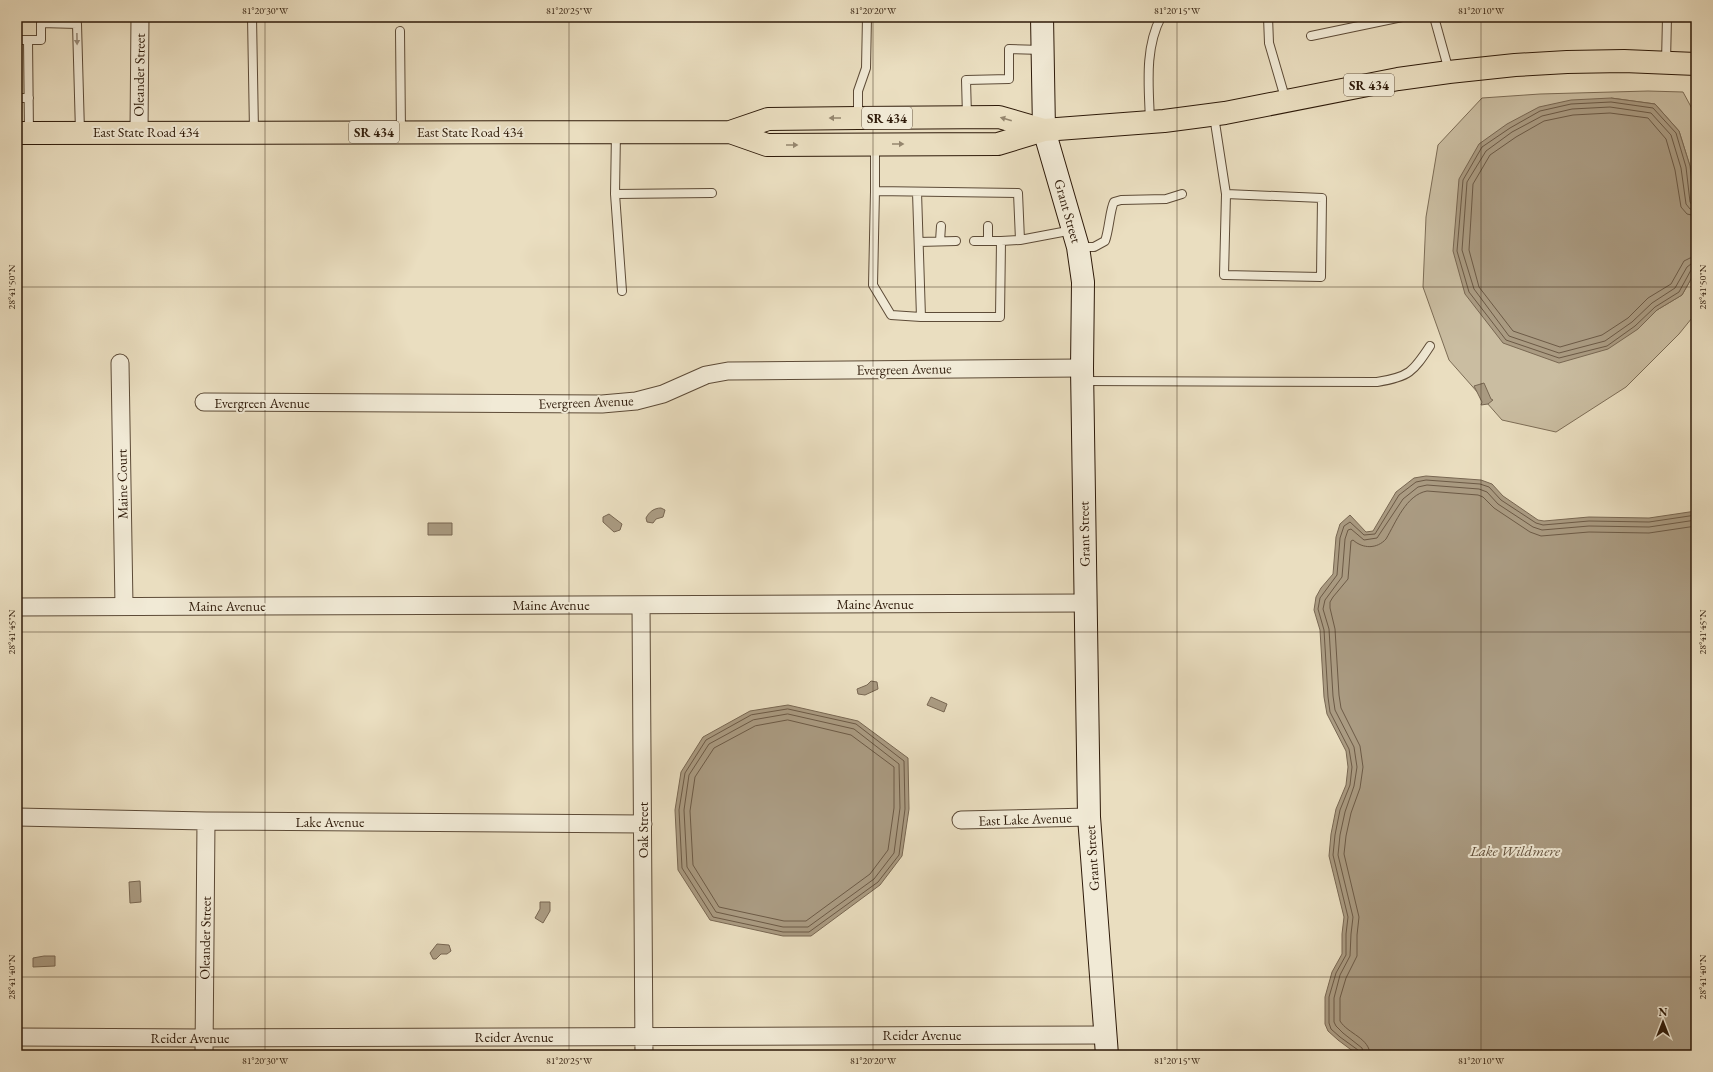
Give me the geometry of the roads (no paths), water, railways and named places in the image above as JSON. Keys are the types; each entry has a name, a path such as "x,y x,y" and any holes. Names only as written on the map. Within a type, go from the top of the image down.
{"main road":[{"name":"SR 434","path":"730,132 767,145 998,144 1044,130 1150,123 1214,115 1398,80 1449,72 1515,65 1567,62 1666,62 1696,64"},
{"name":"SR 434","path":"730,132 768,119 967,117 999,117 1044,130"},
{"name":"East State Road 434","path":"23,133 730,132"}],"street":[{"name":"Oleander Street","path":"139,132 140,17"},
{"name":"Grant Street","path":"1042,17 1044,130 1076,238 1083,282 1082,374 1089,817 1106,1045"},
{"name":"Maine Court","path":"120,363 124,606"},
{"name":"Evergreen Avenue","path":"204,402 602,404 636,401 663,394 706,375 728,371 1082,374"},
{"name":"Maine Avenue","path":"17,607 1086,603"},
{"name":"Oak Street","path":"641,605 644,1055"},
{"name":"Lake Avenue","path":"17,816 206,821 643,824"},
{"name":"East Lake Avenue","path":"962,820 1089,817"},
{"name":"Oleander Street","path":"204,1047 206,821"},
{"name":"Reider Avenue","path":"17,1037 204,1047 644,1036 1106,1045"}],"lane":[{"path":"252,17 254,132"},
{"path":"858,118 858,91 866,68 867,17"},
{"path":"1150,123 1148,75 1155,28 1161,17"},
{"path":"1268,17 1268,43 1286,102"},
{"path":"1311,36 1402,17"},
{"path":"1434,17 1449,72"},
{"path":"1666,62 1667,17"},
{"path":"17,40 41,40 41,23 77,24 80,133"},
{"path":"400,31 401,132"},
{"path":"23,133 29,98 28,40"},
{"path":"967,117 966,80 1009,79 1009,49 1042,50"},
{"path":"17,98 29,98"},
{"path":"1214,115 1226,194 1224,275 1321,277 1322,198 1226,194"},
{"path":"616,132 616,194 622,291"},
{"path":"875,145 873,285 891,315 921,317 1000,317 1001,241"},
{"path":"875,191 918,192 942,195 990,195 1018,192 1020,240"},
{"path":"918,192 921,317"},
{"path":"616,194 712,193"},
{"path":"974,241 1076,238 1094,247 1105,241 1109,229 1111,207 1114,202 1121,200 1166,199 1182,194"},
{"path":"940,241 941,226"},
{"path":"988,226 988,241"},
{"path":"919,242 956,241"},
{"path":"1082,374 1377,382 1392,380 1407,374 1417,366 1430,346"}],"water":[{"path":"1611,98 1655,104 1679,131 1690,166 1696,218 1695,272 1682,295 1657,310 1638,329 1608,349 1559,363 1503,343 1465,294 1453,251 1459,179 1479,144 1507,124 1539,107 1571,100"},
{"path":"1484,383 1491,399 1493,400 1488,404 1481,405 1482,402 1474,386"},
{"name":"Lake Wildmere","path":"1426,476 1481,480 1492,484 1503,496 1538,520 1544,521 1589,517 1649,518 1696,511 1696,1055 1358,1055 1328,1031 1325,1024 1325,997 1332,972 1342,954 1344,917 1329,856 1331,834 1336,809 1346,785 1348,767 1346,751 1327,714 1324,697 1320,630 1314,610 1316,597 1321,588 1333,574 1336,537 1340,524 1350,515 1366,532 1373,531 1396,492 1414,478"},
{"path":"661,508 665,510 663,517 656,519 653,523 647,522 646,518 650,512"},
{"path":"609,514 622,524 620,530 614,532 603,522 603,517"},
{"path":"428,523 452,523 452,535 428,535"},
{"path":"871,681 877,682 878,689 865,695 858,694 857,689 867,685"},
{"path":"931,697 947,704 944,712 927,705"},
{"path":"788,705 858,721 908,758 909,809 902,856 880,885 811,936 783,936 710,920 678,870 675,810 681,772 703,737 750,711"},
{"path":"140,881 141,902 130,903 129,882"},
{"path":"540,902 550,902 550,911 543,923 535,918 540,909"},
{"path":"437,944 449,945 451,951 447,954 441,954 436,959 433,959 430,953"},
{"path":"55,956 55,966 33,967 33,958"}]}
